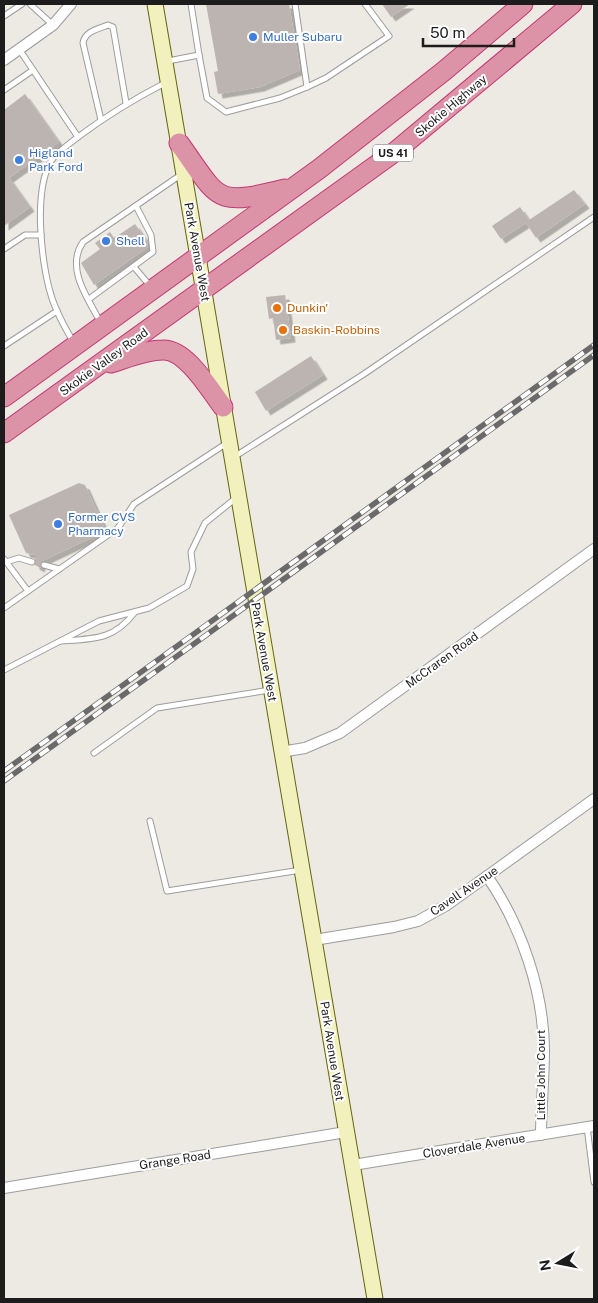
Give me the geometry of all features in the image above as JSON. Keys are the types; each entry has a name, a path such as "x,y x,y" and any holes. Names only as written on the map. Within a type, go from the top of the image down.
{"highway":[{"name":"US 41","path":"4,397 295,186 444,71 522,4"},
{"name":"Skokie Highway","path":"204,290 396,151 572,4"},
{"path":"179,143 214,192 229,198 244,199 295,186"},
{"name":"Skokie Valley Road","path":"4,433 204,290"},
{"path":"97,366 145,353 165,350 176,353 186,360 223,407"}],"street":[{"path":"4,60 53,25 71,4"},
{"path":"148,4 156,11"},
{"name":"Park Avenue West","path":"156,11 375,1299"},
{"name":"McCraren Road","path":"281,752 305,748 340,733 594,550"},
{"name":"Cavell Avenue","path":"314,940 394,927 418,921 447,905 594,799"},
{"name":"Little John Court","path":"487,876 516,930 538,1000 544,1051 542,1135"},
{"name":"Cloverdale Avenue","path":"353,1165 591,1126"},
{"name":"Grange Road","path":"4,1188 346,1132"}],"lane":[{"path":"4,16 22,4"},
{"path":"30,4 53,25"},
{"path":"191,4 206,98 226,112 280,98 307,87 326,78 389,36 366,4"},
{"path":"295,4 307,87"},
{"path":"100,120 83,43 84,37 92,31 108,25 113,27 126,103"},
{"path":"19,49 78,137"},
{"path":"165,62 199,56"},
{"path":"4,90 33,70"},
{"path":"75,346 50,294 41,235 44,175 54,157 100,120 126,103 168,82"},
{"path":"102,326 77,274 76,251 83,242 184,172"},
{"path":"88,299 153,252 154,245 136,206"},
{"path":"232,459 364,374 594,217"},
{"path":"4,249 25,235 41,235"},
{"path":"134,267 152,290"},
{"path":"4,346 57,311"},
{"path":"4,608 118,528 134,504 229,441"},
{"path":"4,670 99,621 149,608 187,586 193,569 191,552 205,523 238,496"},
{"path":"28,592 5,561 19,558 32,562"},
{"path":"44,566 59,569"},
{"path":"58,641 110,636 125,625 135,612"},
{"path":"94,753 157,708 270,690"},
{"path":"150,821 167,891 302,870"},
{"path":"591,1126 594,1182"}],"building":[{"name":"Muller Subaru","path":"206,4 289,4 300,70 260,87 218,94 214,72 218,71"},
{"path":"382,4 410,4 391,17"},
{"name":"Higland Park Ford","path":"25,94 59,142 9,178 30,207 4,226 4,110"},
{"path":"574,190 585,204 536,238 526,223 501,239 492,226 520,207 529,220"},
{"name":"Shell","path":"135,224 147,241 148,247 94,285 81,263 100,249 95,243 110,232 114,238"},
{"name":"Dunkin'","path":"285,295 291,338 276,340 273,318 269,319 266,297"},
{"path":"311,356 323,375 266,411 255,392"},
{"name":"Former CVS Pharmacy","path":"79,483 85,485 106,531 42,561 40,568 35,565 35,555 26,553 9,515"}],"railway":[{"path":"4,771 594,345"},
{"path":"4,781 594,355"}],"place":[{"name":"Muller Subaru","path":"253,37"},
{"name":"Higland Park Ford","path":"19,160"},
{"name":"Shell","path":"106,241"},
{"name":"Dunkin'","path":"277,308"},
{"name":"Baskin-Robbins","path":"283,330"},
{"name":"Former CVS Pharmacy","path":"58,524"}]}
